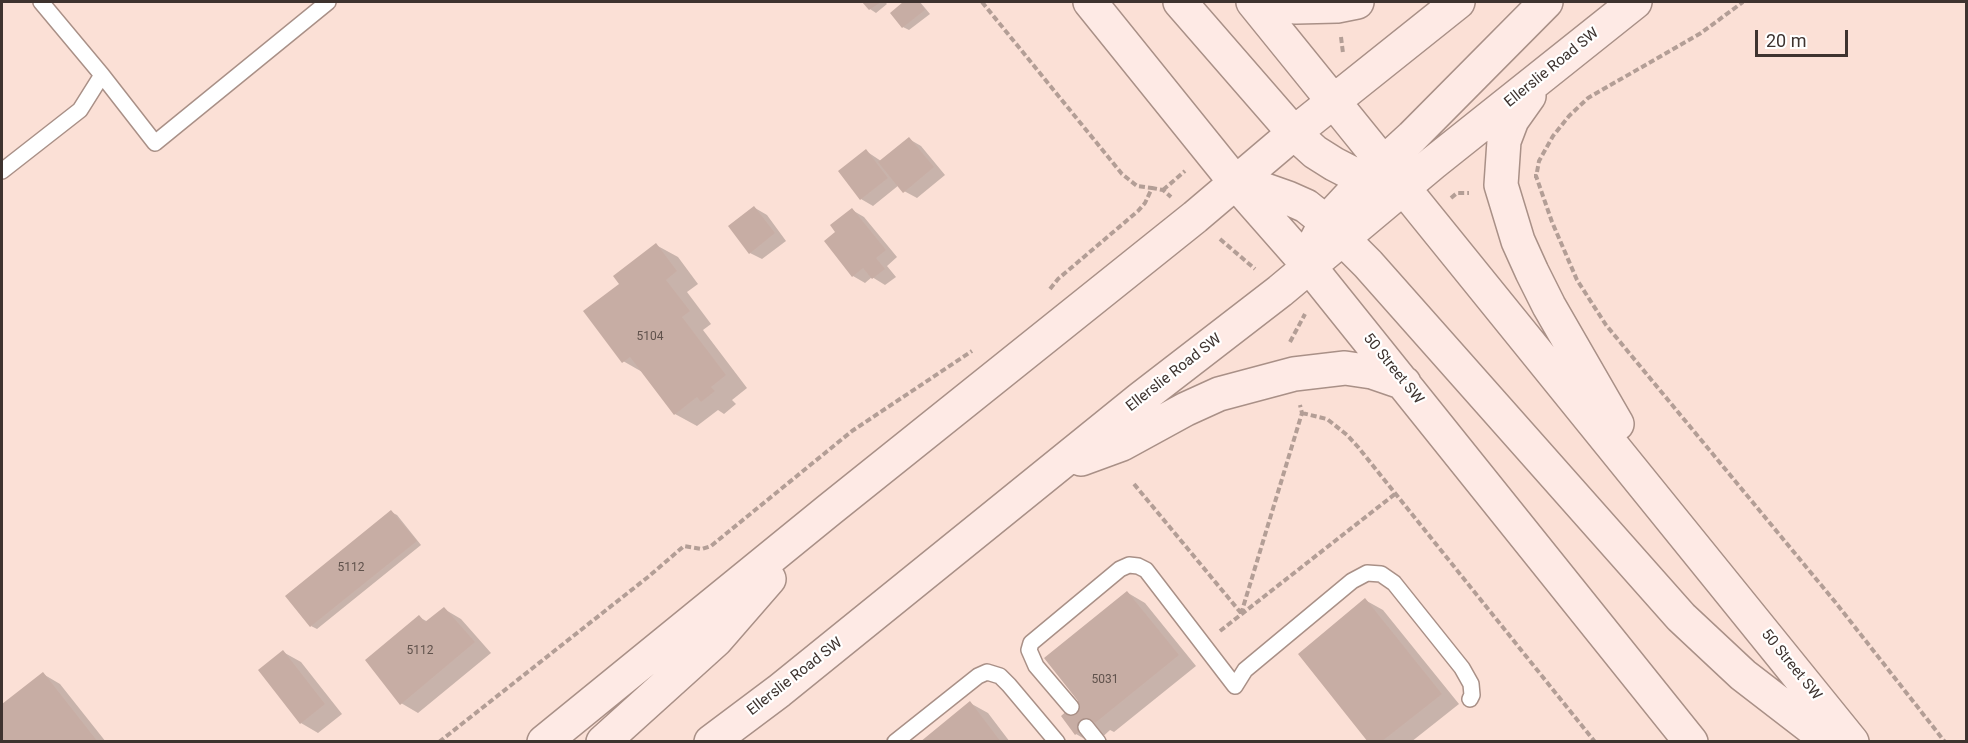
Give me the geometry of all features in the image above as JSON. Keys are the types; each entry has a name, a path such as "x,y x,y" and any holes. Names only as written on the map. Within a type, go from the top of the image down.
{"main road":[{"name":"50 Street SW","path":"1090,2 1236,183 1309,266 1691,741"},
{"path":"1180,2 1294,134 1315,152 1385,177"},
{"name":"50 Street SW","path":"1253,2 1334,101 1385,177 1665,509 1852,741"},
{"path":"1253,2 1296,7 1338,6 1357,2"},
{"path":"544,741 1195,217 1334,101 1458,2"},
{"path":"1309,266 1317,240 1335,230 1546,2"},
{"name":"Ellerslie Road SW","path":"1385,177 1549,71 1635,2"},
{"path":"1549,71 1512,120 1504,141 1501,185 1518,241 1545,298 1665,509"},
{"path":"1236,183 1254,186 1306,206 1335,230 1368,264 1681,617 1743,675 1830,741"},
{"name":"Ellerslie Road SW","path":"711,741 797,677 1309,266"},
{"path":"1054,469 1122,444 1219,394 1283,376 1321,369 1345,368 1372,372 1404,383"},
{"path":"603,741 716,640 829,510"}],"lane":[{"path":"41,2 102,75 155,144 328,2"},
{"path":"2,171 80,110 102,75"},
{"path":"1071,707 1036,666 1029,650 1031,643 1120,569 1129,565 1146,570 1235,686 1245,670 1359,576 1373,572 1388,577 1462,668 1471,684 1470,699"},
{"path":"895,741 978,676 987,672 1000,676 1057,741"},
{"path":"1086,727 1098,741"}],"path":[{"path":"982,2 1122,174 1137,186 1163,190 1306,313 1287,347"},
{"path":"1743,2 1701,33 1588,98 1569,116 1548,142 1539,161 1536,176 1552,222 1577,280 1606,325 1836,603 1945,741"},
{"path":"1528,178 1536,176"},
{"path":"1046,294 1058,279 1138,211 1145,203 1152,188"},
{"path":"439,741 648,578 684,546 702,549 711,546 852,431 981,345"},
{"path":"1241,614 1302,413 1327,419 1347,435 1595,741"},
{"path":"1134,484 1241,614"},
{"path":"1203,645 1395,494"}],"building":[{"path":"862,2 881,2 869,10"},
{"path":"903,2 919,2 925,10 902,28 890,13"},
{"path":"909,137 934,167 903,193 878,162"},
{"path":"866,149 888,178 860,200 838,171"},
{"path":"754,206 775,233 749,254 728,226"},
{"path":"852,208 886,250 876,258 885,269 872,279 863,268 852,277 824,241 835,232 830,225"},
{"path":"656,243 677,271 666,280 690,311 682,317 726,375 711,387 715,391 701,402 697,397 674,415 630,357 622,363 583,311 619,284 613,276"},
{"path":"391,510 417,541 310,627 285,596"},
{"path":"1127,591 1179,655 1095,723 1093,721 1075,735 1061,716 1078,701 1044,658"},
{"path":"1365,598 1442,694 1381,742 1368,742 1298,654"},
{"path":"444,607 475,642 400,705 365,660 419,615 425,622"},
{"path":"283,650 325,704 300,724 258,670"},
{"path":"43,672 98,742 2,742 2,704"},
{"path":"970,701 1001,742 920,742"}]}
